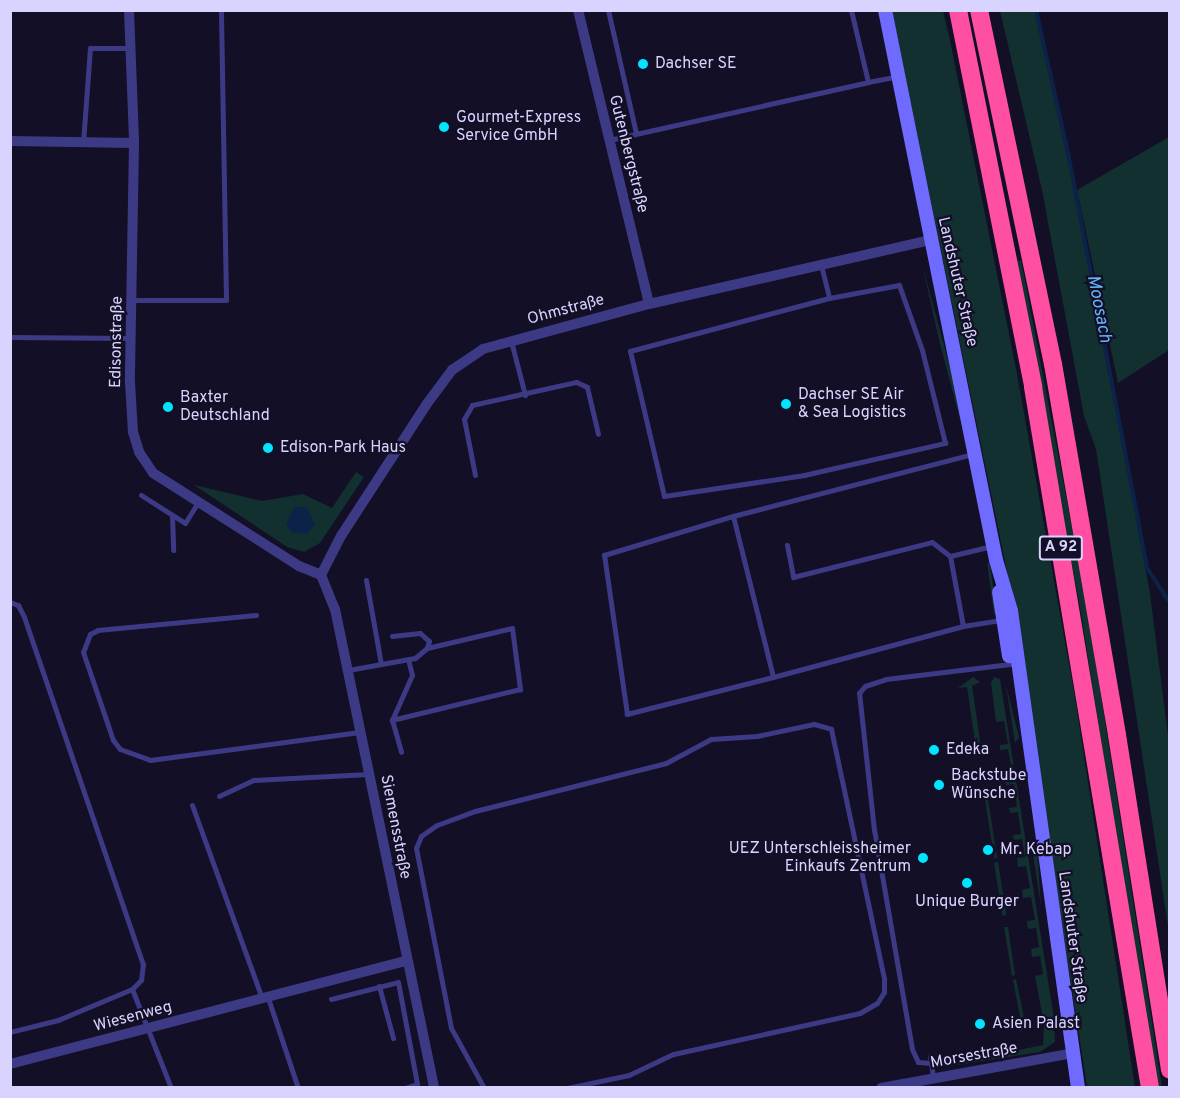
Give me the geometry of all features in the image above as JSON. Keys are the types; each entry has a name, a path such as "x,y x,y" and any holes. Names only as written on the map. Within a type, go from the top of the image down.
{"highway":[{"name":"A 92","path":"958,10 1034,387 1150,1088"},
{"name":"A 92","path":"979,10 1053,364 1117,735 1170,1070"}],"main road":[{"name":"Landshuter Straße","path":"885,10 930,240 977,453 994,546 1002,620 1035,791 1078,1088"},
{"name":"Landshuter Straße","path":"996,560 1011,611 1033,749 1035,791"}],"street":[{"name":"Edisonstraße","path":"129,10 134,143 133,432 139,452 153,473 299,566 321,575"},
{"name":"Gutenbergstraße","path":"578,10 649,304"},
{"path":"10,141 134,143"},
{"name":"Ohmstraße","path":"321,575 341,536 452,370 483,350 511,340 649,304 930,240"},
{"name":"Siemensstraße","path":"321,575 335,609 434,1088"},
{"name":"Wiesenweg","path":"10,1064 406,960"},
{"name":"Morsestraße","path":"881,1088 1073,1053"}],"lane":[{"path":"132,300 226,300 221,10"},
{"path":"608,10 636,133"},
{"path":"851,10 868,82"},
{"path":"83,143 90,48 131,48"},
{"path":"609,140 899,76"},
{"path":"820,264 829,298"},
{"path":"899,285 922,350 945,443 804,475 664,496 630,351 829,298 899,285"},
{"path":"10,337 132,338"},
{"path":"511,340 525,395"},
{"path":"475,475 464,419 472,405 576,382 587,387 598,434"},
{"path":"977,453 733,516 604,555 627,714 963,626 1002,620"},
{"path":"141,495 185,524 198,502"},
{"path":"172,515 173,550"},
{"path":"733,516 773,677"},
{"path":"787,545 793,577 932,542 950,556 963,626"},
{"path":"950,556 994,546"},
{"path":"366,580 381,664"},
{"path":"10,602 18,605 24,617 142,964 141,980 132,989 58,1020 10,1032"},
{"path":"256,615 98,630 90,634 83,652 113,740 120,749 150,760 361,732"},
{"path":"348,670 408,659 428,648 512,628 520,689 392,720"},
{"path":"392,636 420,633 429,640 428,648"},
{"path":"400,752 392,720 412,675 408,659"},
{"path":"931,1063 918,1062 912,1049 874,830 857,701 865,686 886,679 936,671 950,674 1010,664"},
{"path":"484,1088 451,1028 416,848 421,836 437,825 518,798 666,763 711,739 758,736 814,724 831,729 884,979 885,992 877,1003 860,1013 674,1054 629,1075 567,1088"},
{"path":"219,796 254,780 369,774"},
{"path":"192,805 298,1088"},
{"path":"331,999 401,982 417,1084 405,1088"},
{"path":"379,986 393,1038"},
{"path":"132,989 171,1088"},
{"path":"930,1056 933,1078"}],"green space":[{"path":"892,11 943,11 950,40 1017,374 1075,698 1135,1087 1087,1087 1012,596"},
{"path":"1000,11 1036,11 1074,182 1150,593 1169,744 1169,933 1096,449 1084,416 1042,190"},
{"path":"1169,137 1169,350 1118,383 1077,190"},
{"path":"1021,260 1087,606 1162,1087 1156,1087 1080,607 1015,262"},
{"path":"922,264 966,427 963,430 940,344"},
{"path":"356,472 364,477 320,543 304,552 287,547 194,485 262,501 303,494 332,508"},
{"path":"987,562 990,565 997,614 994,614"},
{"path":"973,677 980,682 972,686 982,754 977,755 967,687 958,688"},
{"path":"994,677 1000,679 1015,774 1004,776 1004,773 1012,771 1008,749 1000,750 1000,745 1008,744 1004,721 996,722 991,683"},
{"path":"1006,685 1019,737 1015,743"},
{"path":"1016,780 1054,1018 1043,1019 1035,976 1043,974 1040,956 1032,957 1031,949 1039,947 1036,928 1028,929 1027,921 1035,920 1031,897 1023,898 1022,890 1030,888 1026,866 1018,867 1017,858 1025,857 1022,839 1014,840 1013,835 1021,834 1018,812 1010,813 1009,808 1017,807 1014,784 1006,785 1005,782"},
{"path":"983,787 986,787 997,858 994,859"},
{"path":"1031,842 1037,847 1041,906"},
{"path":"998,862 1006,915 1002,916 994,863"},
{"path":"1004,927 1008,927 1015,975 1012,976"},
{"path":"1016,979 1026,1027 1030,1029 1019,1031 1022,1028 1013,980"},
{"path":"1054,1022 1055,1042 1040,1052 944,1067 943,1057 946,1065 1043,1045 1044,1024"}],"water":[{"path":"294,507 306,507 315,524 307,534 292,533 286,525"}],"waterway":[{"name":"Moosach","path":"1036,10 1068,153 1147,568 1170,603"}],"place":[{"name":"Dachser SE","path":"643,64"},
{"name":"Gourmet-Express Service GmbH","path":"444,127"},
{"name":"Dachser SE Air & Sea Logistics","path":"786,404"},
{"name":"Baxter Deutschland","path":"168,407"},
{"name":"Edison-Park Haus","path":"268,448"},
{"name":"Edeka","path":"934,750"},
{"name":"Backstube Wünsche","path":"939,785"},
{"name":"Mr. Kebap","path":"988,850"},
{"name":"UEZ Unterschleissheimer Einkaufs Zentrum","path":"923,858"},
{"name":"Unique Burger","path":"967,883"},
{"name":"Asien Palast","path":"980,1024"}]}
